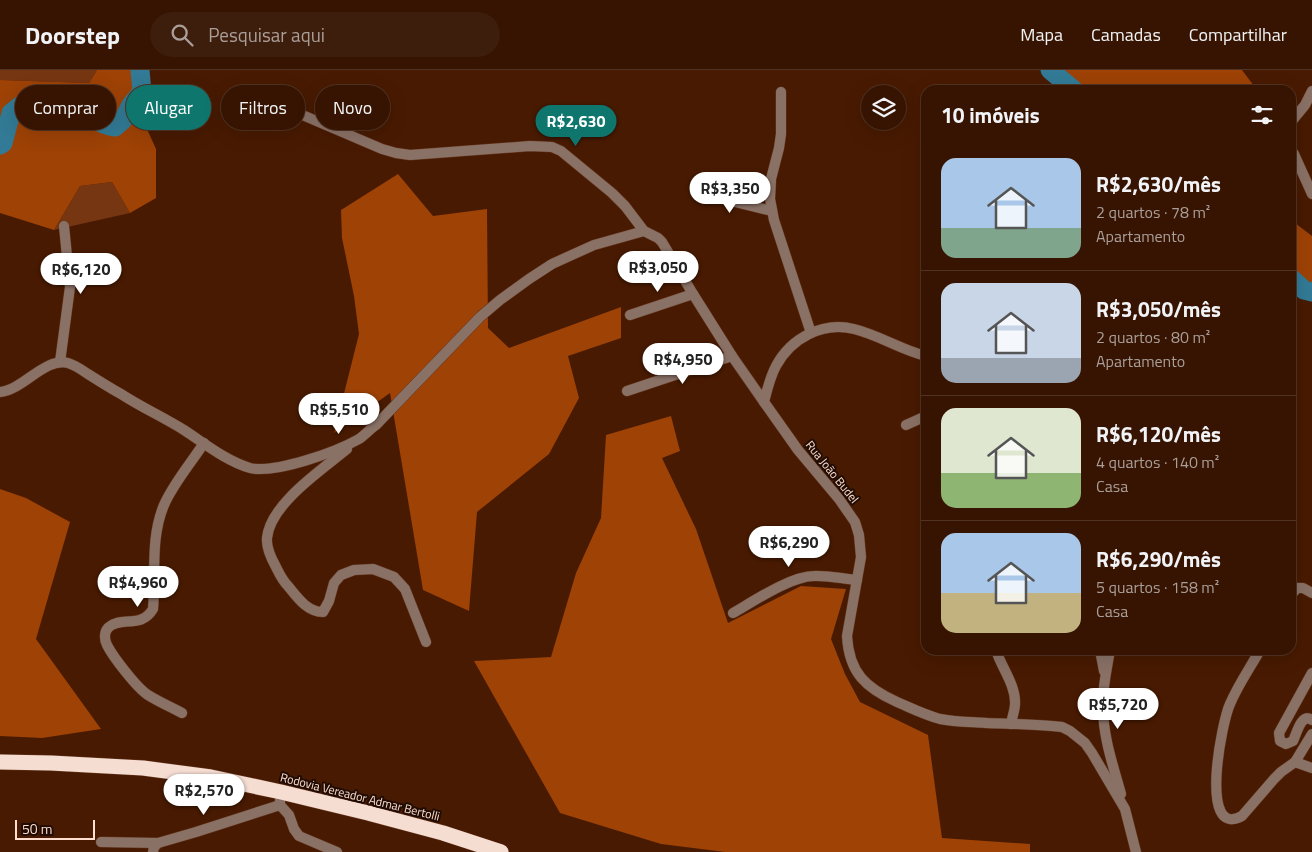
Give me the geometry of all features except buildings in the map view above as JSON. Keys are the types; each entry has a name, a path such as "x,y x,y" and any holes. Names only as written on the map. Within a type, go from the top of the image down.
{"highway":[{"name":"Rodovia Vereador Admar Bertolli","path":"0,762 143,768 211,777 280,798 368,812 502,852"}],"street":[{"path":"1296,116 1305,105 1312,91"},
{"path":"781,92 782,134 769,188 772,210 810,332"},
{"name":"Rua João Budel","path":"305,116 382,149 410,155 530,146 552,148 561,151 612,193 625,206 644,231 662,242 732,356 798,450 839,499 855,522 859,535 861,556 848,631 848,647 852,662 860,676 869,687 880,694 940,719 1062,727 1078,736 1092,753 1125,809 1136,852"},
{"path":"1296,158 1312,194"},
{"path":"695,192 772,210"},
{"path":"60,362 70,287 64,226"},
{"path":"426,642 405,589 394,577 373,569 354,570 341,575 334,583 330,601 323,612 316,612 305,605 283,581 269,554 267,538 272,521 282,506 307,482 376,425 480,317 500,300 544,269 574,254 594,245 644,231"},
{"path":"630,315 693,294"},
{"path":"764,402 772,375 788,349 810,332 823,328 853,329 921,355"},
{"path":"627,391 732,356"},
{"path":"0,392 13,389 46,367 60,362 68,363 204,443 251,468 282,467 338,450 360,438"},
{"path":"906,425 921,418"},
{"path":"182,713 148,695 133,681 107,644 105,632 112,625 144,619 153,609 154,556 160,519 170,494 204,443"},
{"path":"733,613 786,584 805,576 825,576 857,580"},
{"path":"1296,589 1303,588 1312,593"},
{"path":"997,655 1014,694 1015,704 1011,724"},
{"path":"1101,655 1105,676"},
{"path":"1109,655 1103,705 1106,734 1108,750 1125,809"},
{"path":"1257,655 1230,703 1225,718 1216,771 1218,804 1221,813 1226,818 1236,820 1242,816 1274,779 1296,762 1312,734"},
{"path":"1312,672 1279,733 1280,741 1286,744 1293,741 1302,720 1309,717 1312,720"},
{"path":"1296,762 1312,768"},
{"path":"101,842 156,847 280,798 299,836 337,852"}],"shaded area":[{"path":"0,70 97,70 89,83 0,80"},
{"path":"97,70 138,70 138,85 126,85 126,130 147,130 156,149 156,198 130,213 112,182 80,186 54,230 0,213 0,80 89,83"},
{"path":"1050,70 1242,70 1253,85 1069,85"},
{"path":"398,174 433,216 487,209 488,328 509,348 621,307 621,338 568,356 579,398 549,454 477,512 469,611 423,590 390,393 334,433 359,334 354,296 342,238 341,210"},
{"path":"112,182 130,213 54,230 80,186"},
{"path":"1296,224 1312,236 1312,283 1296,275"},
{"path":"671,416 680,451 662,458 696,529 728,623 801,586 846,589 831,639 845,674 860,702 928,735 942,838 1030,844 1030,852 725,852 661,844 560,813 474,661 551,657 576,573 601,518 606,435"},
{"path":"0,489 26,498 70,522 36,639 101,729 42,738 0,736"}],"waterway":[{"path":"0,145 3,143 11,113 21,105 33,106 44,115 50,110 83,105 97,120 105,125 115,127 123,120 131,105 142,92 140,70"},
{"path":"1050,70 1068,85"},
{"path":"1296,283 1304,290 1312,292"}]}
